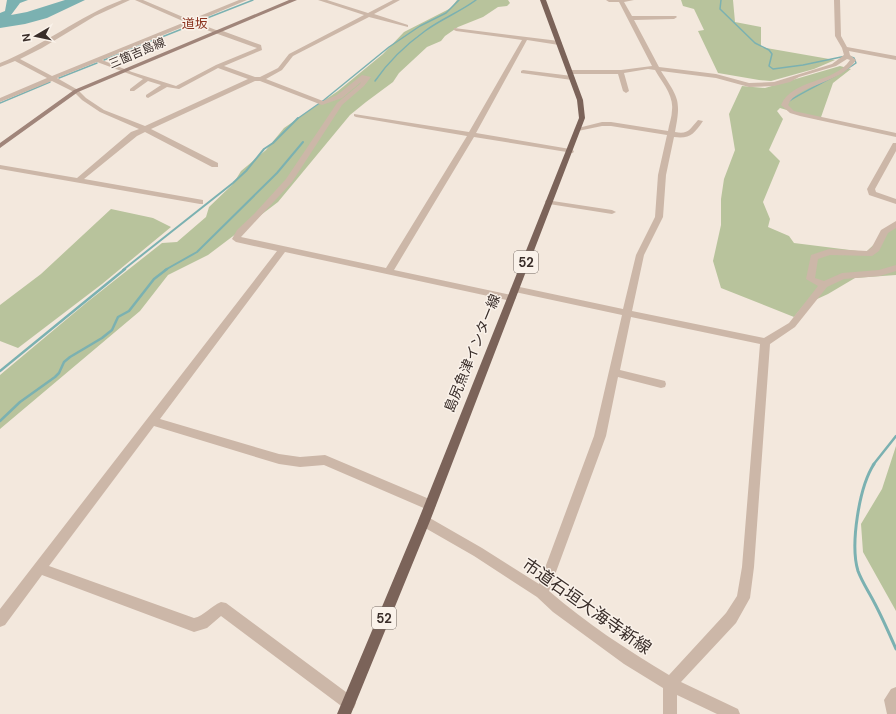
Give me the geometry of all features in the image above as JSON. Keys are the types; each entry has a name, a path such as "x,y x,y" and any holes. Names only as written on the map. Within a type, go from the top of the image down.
{"main road":[{"name":"三箇吉島線","path":"0,146 76,91 122,70 294,0"},
{"name":"島尻魚津インター線","path":"346,708 424,521 582,118 582,108 543,0"}],"street":[{"path":"0,65 41,47 104,9 127,0"},
{"path":"98,60 147,79 176,88 218,66 260,49 259,46 192,23 138,0"},
{"path":"0,100 192,23 244,0"},
{"path":"321,0 406,26"},
{"path":"79,180 134,134 280,69 290,55 397,0"},
{"path":"609,0 631,0"},
{"path":"838,0 838,36 845,48 847,56 853,60 852,63 842,71 805,88 786,99 784,105 792,112 802,115 896,135"},
{"path":"542,593 600,436 640,255 659,217 662,175 674,118 676,101 621,1"},
{"path":"630,18 674,17"},
{"path":"456,29 559,43"},
{"path":"389,271 470,134 491,102 525,39"},
{"path":"845,48 895,58 896,65"},
{"path":"522,72 571,75 621,72 635,68 648,67 716,76 749,85 756,85 774,84 788,81 797,76 834,65 847,56"},
{"path":"16,59 76,91 102,112 124,119 215,165"},
{"path":"218,66 322,103 327,102 343,93 364,76 368,77 362,85 339,104 289,180 236,238 389,271 627,313 765,342 792,325 824,285 842,276 880,273 896,268"},
{"path":"621,72 626,91"},
{"path":"132,90 147,79"},
{"path":"148,96 166,84"},
{"path":"356,115 570,151"},
{"path":"578,129 602,124 611,124 670,134 686,135 700,121"},
{"path":"896,145 871,189 872,193 896,202"},
{"path":"0,167 200,202"},
{"path":"549,202 612,212"},
{"path":"824,285 810,279 814,257 829,252 869,254 876,249 884,232 896,224"},
{"path":"0,620 283,249"},
{"path":"670,714 670,684 731,618 743,598 748,566 765,342"},
{"path":"614,372 662,384"},
{"path":"152,421 279,459 300,462 325,460 430,505"},
{"name":"市道石垣大海寺新線","path":"424,521 478,552 542,593 558,607 629,659 670,684 733,714"},
{"path":"40,568 57,576 194,625 202,623 221,608 346,708"},
{"path":"894,714 891,700 896,694"}],"green space":[{"path":"457,0 508,0 510,3 507,6 498,7 483,17 458,27 445,36 441,41 427,47 399,73 393,82 350,115 278,202 208,255 168,275 140,311 0,429 0,375 86,303 162,243 177,242 206,217 209,207 233,184 241,171 266,150 284,128 338,91 383,54 404,32 451,8"},
{"path":"681,0 733,0 735,22 761,27 761,47 835,60 814,69 771,81 718,73 698,31 704,30 694,9 683,6"},
{"path":"840,66 851,69 833,83 820,120 780,108 777,111 783,119 769,150 780,161 763,202 770,219 768,227 789,236 794,243 866,252 896,225 896,275 855,278 828,294 804,305 794,317 721,288 713,261 721,225 721,199 724,179 735,150 729,114 742,86 765,88"},
{"path":"111,209 153,218 171,227 102,284 18,348 0,341 0,305 41,274"},
{"path":"896,446 896,611 863,552 861,524 882,489"}],"water":[{"path":"7,0 28,0 20,3 11,15 27,12 65,0 85,0 47,18 25,24 0,28 0,13 5,11"}],"waterway":[{"path":"197,22 253,0"},
{"path":"297,119 324,100 389,47 420,26 446,13 459,0"},
{"path":"375,81 392,60 418,36 476,0"},
{"path":"721,0 720,9 755,43 769,50 772,54 769,66 773,69 803,65 846,56"},
{"path":"104,60 192,25"},
{"path":"789,101 856,63 854,58 851,57"},
{"path":"59,78 97,63"},
{"path":"0,103 50,82"},
{"path":"123,270 233,183 246,171 264,149 273,143 297,119"},
{"path":"165,270 197,252 277,173 303,142"},
{"path":"0,371 125,269"},
{"path":"0,421 20,402 55,377 59,373 64,362 70,357 102,338 112,330 118,317 129,311 154,279 167,269"},
{"path":"873,465 896,436"},
{"path":"874,464 864,487 857,516 855,547 856,560 858,571 880,613 896,649"}],"district":[{"name":"道坂","path":"195,23"}]}
